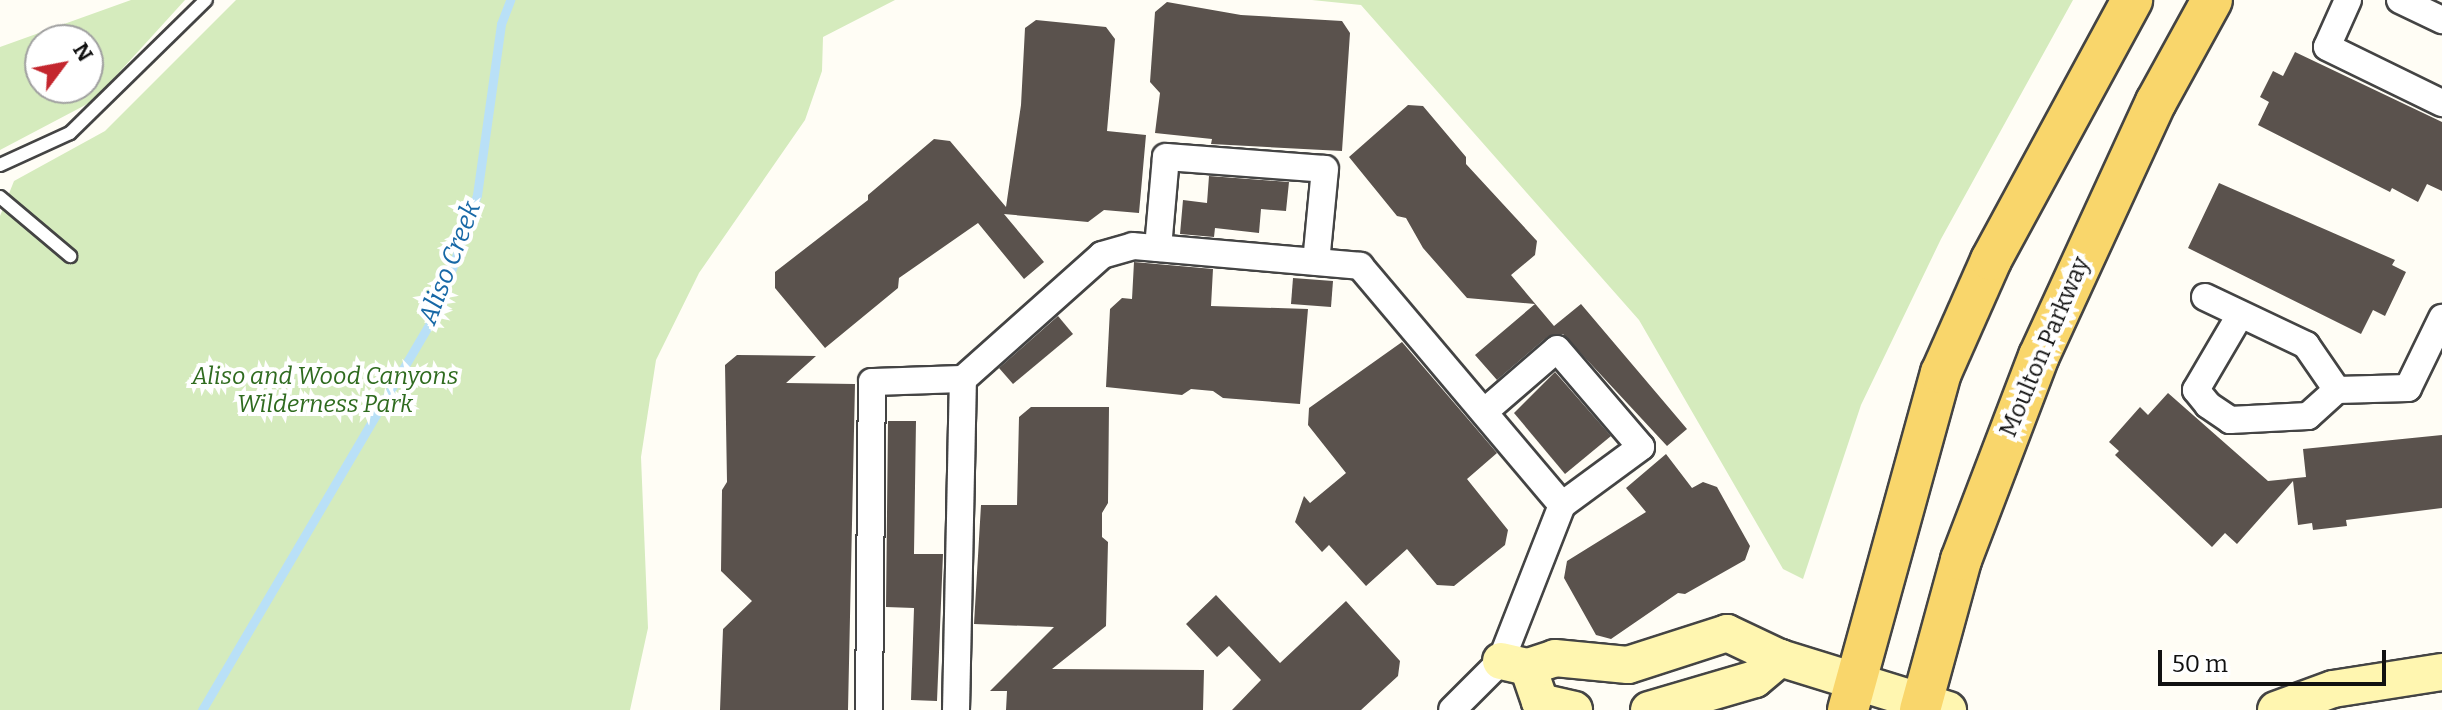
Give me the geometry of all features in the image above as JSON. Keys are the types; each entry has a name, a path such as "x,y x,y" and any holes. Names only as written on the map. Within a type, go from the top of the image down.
{"main road":[{"path":"1851,696 1941,373 1991,260 2132,0"},
{"name":"Moulton Parkway","path":"1930,708 1961,560 2039,356 2156,102 2212,0"}],"street":[{"path":"2348,0 2327,47 2442,103"},
{"path":"2400,0 2442,20"},
{"path":"1158,248 1166,157 1325,169 1316,262"},
{"path":"869,710 872,382 963,379 1102,255 1133,246 1360,266 1562,505"},
{"path":"2205,297 2306,345 2337,390"},
{"path":"2240,315 2196,390 2208,405 2230,420 2308,416 2337,390 2408,388 2442,318"},
{"path":"1484,412 1557,349 1641,447 1562,505 1514,664"},
{"path":"956,710 963,379"},
{"path":"1452,710 1514,664 1555,658 1628,665 1727,633 1851,696 1930,708"},
{"path":"1649,710 1755,679 1780,658"},
{"path":"1514,664 1540,702 1574,710"},
{"path":"2276,710 2335,694 2442,672"}],"lane":[{"path":"0,165 70,133 206,0"},
{"path":"0,197 70,256"}],"green space":[{"path":"131,0 185,0 104,89 104,24 64,24"},
{"name":"Aliso and Wood Canyons Wilderness Park","path":"236,0 895,0 823,37 822,71 805,120 699,273 656,360 641,457 648,628 630,710 0,710 0,216 14,181 105,131"},
{"path":"1312,0 2073,0 1941,239 1861,405 1803,579 1783,569 1639,320 1361,5"},
{"path":"24,38 24,104 87,104 0,150 0,47"}],"building":[{"path":"1167,2 1241,15 1342,21 1350,33 1342,151 1211,144 1212,139 1155,133 1160,93 1150,82 1155,12"},
{"path":"1036,20 1106,27 1115,39 1107,131 1146,135 1139,213 1104,210 1088,222 1004,214 1044,262 1024,279 978,223 899,278 898,288 825,348 775,288 775,272 868,200 868,195 934,139 950,141 1006,207 1021,105 1025,28"},
{"path":"2295,52 2442,122 2442,191 2427,184 2418,202 2392,188 2390,192 2258,125 2269,102 2260,97 2273,71 2283,76"},
{"path":"1408,105 1423,106 1466,157 1466,164 1537,241 1535,255 1511,275 1554,326 1581,304 1687,429 1667,446 1563,334 1547,337 1497,380 1475,355 1535,304 1467,298 1423,248 1406,218 1397,216 1349,157"},
{"path":"1209,176 1289,182 1286,211 1261,209 1259,233 1215,228 1214,237 1180,234 1183,200 1207,203"},
{"path":"2219,183 2395,260 2392,265 2406,272 2385,316 2373,310 2361,334 2188,248"},
{"path":"1134,262 1213,269 1211,306 1308,309 1300,404 1223,398 1213,391 1191,389 1182,395 1106,387 1110,309 1122,298 1132,299"},
{"path":"1293,278 1333,281 1331,307 1291,304"},
{"path":"1058,316 1073,334 1013,384 999,368"},
{"path":"1402,342 1497,453 1467,479 1508,530 1505,545 1454,586 1437,585 1407,549 1366,586 1329,545 1322,552 1295,522 1304,496 1310,503 1346,473 1308,425 1309,408"},
{"path":"737,355 816,356 786,383 855,384 848,710 720,710 723,629 752,601 721,571 722,490 727,482 725,365"},
{"path":"1555,372 1611,436 1565,474 1514,413"},
{"path":"2168,393 2268,481 2306,477 2303,449 2442,435 2442,508 2346,520 2347,526 2313,530 2312,523 2298,525 2293,481 2237,544 2225,533 2212,547 2115,455 2119,451 2109,442 2140,407 2148,415"},
{"path":"1031,407 1109,407 1108,503 1102,513 1102,537 1108,542 1106,626 1052,669 1204,670 1203,710 1006,710 1007,691 990,691 1054,627 974,624 981,505 1017,505 1019,417"},
{"path":"888,421 916,421 914,554 943,554 937,701 911,700 914,608 886,607"},
{"path":"1666,454 1692,488 1703,482 1717,487 1750,546 1745,560 1685,594 1678,593 1611,639 1596,635 1564,578 1567,561 1646,512 1626,488"},
{"path":"1216,595 1280,663 1346,601 1400,661 1398,676 1361,710 1232,710 1261,680 1229,646 1217,657 1186,624"}],"waterway":[{"name":"Aliso Creek","path":"202,710 438,310 477,195 501,24 510,0"}]}
